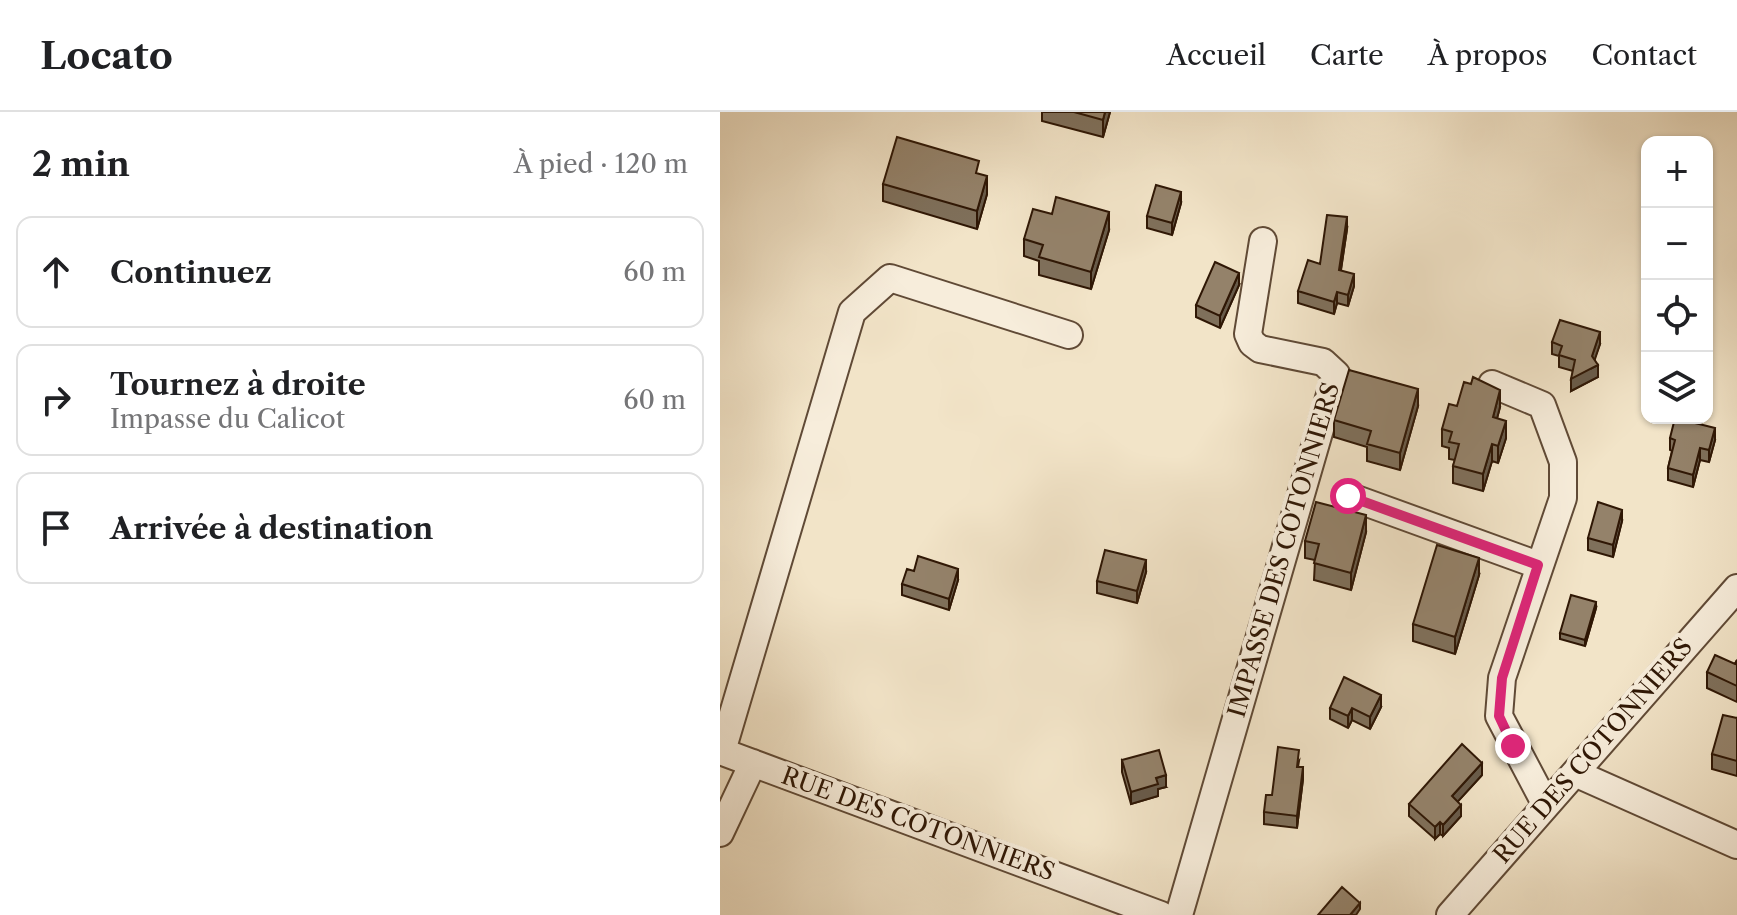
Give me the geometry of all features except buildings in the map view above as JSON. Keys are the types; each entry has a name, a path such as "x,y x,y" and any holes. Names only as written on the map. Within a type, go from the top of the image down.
{"street":[{"name":"IMPASSE DES COTONNIERS","path":"1179,915 1336,374 1323,362 1260,349 1252,343 1248,334 1263,241"},
{"path":"721,751 852,312 890,278 1069,335"},
{"path":"1492,384 1542,405 1563,462 1563,498 1502,678 1499,716 1546,805"},
{"path":"1348,496 1538,565"},
{"name":"RUE DES COTONNIERS","path":"1450,915 1737,588"},
{"name":"RUE DES COTONNIERS","path":"721,751 1161,915"},
{"path":"720,833 753,763"},
{"path":"1575,773 1737,845"}],"route":[{"path":"1348,496 1538,565 1502,678 1499,716 1513,746"}]}
